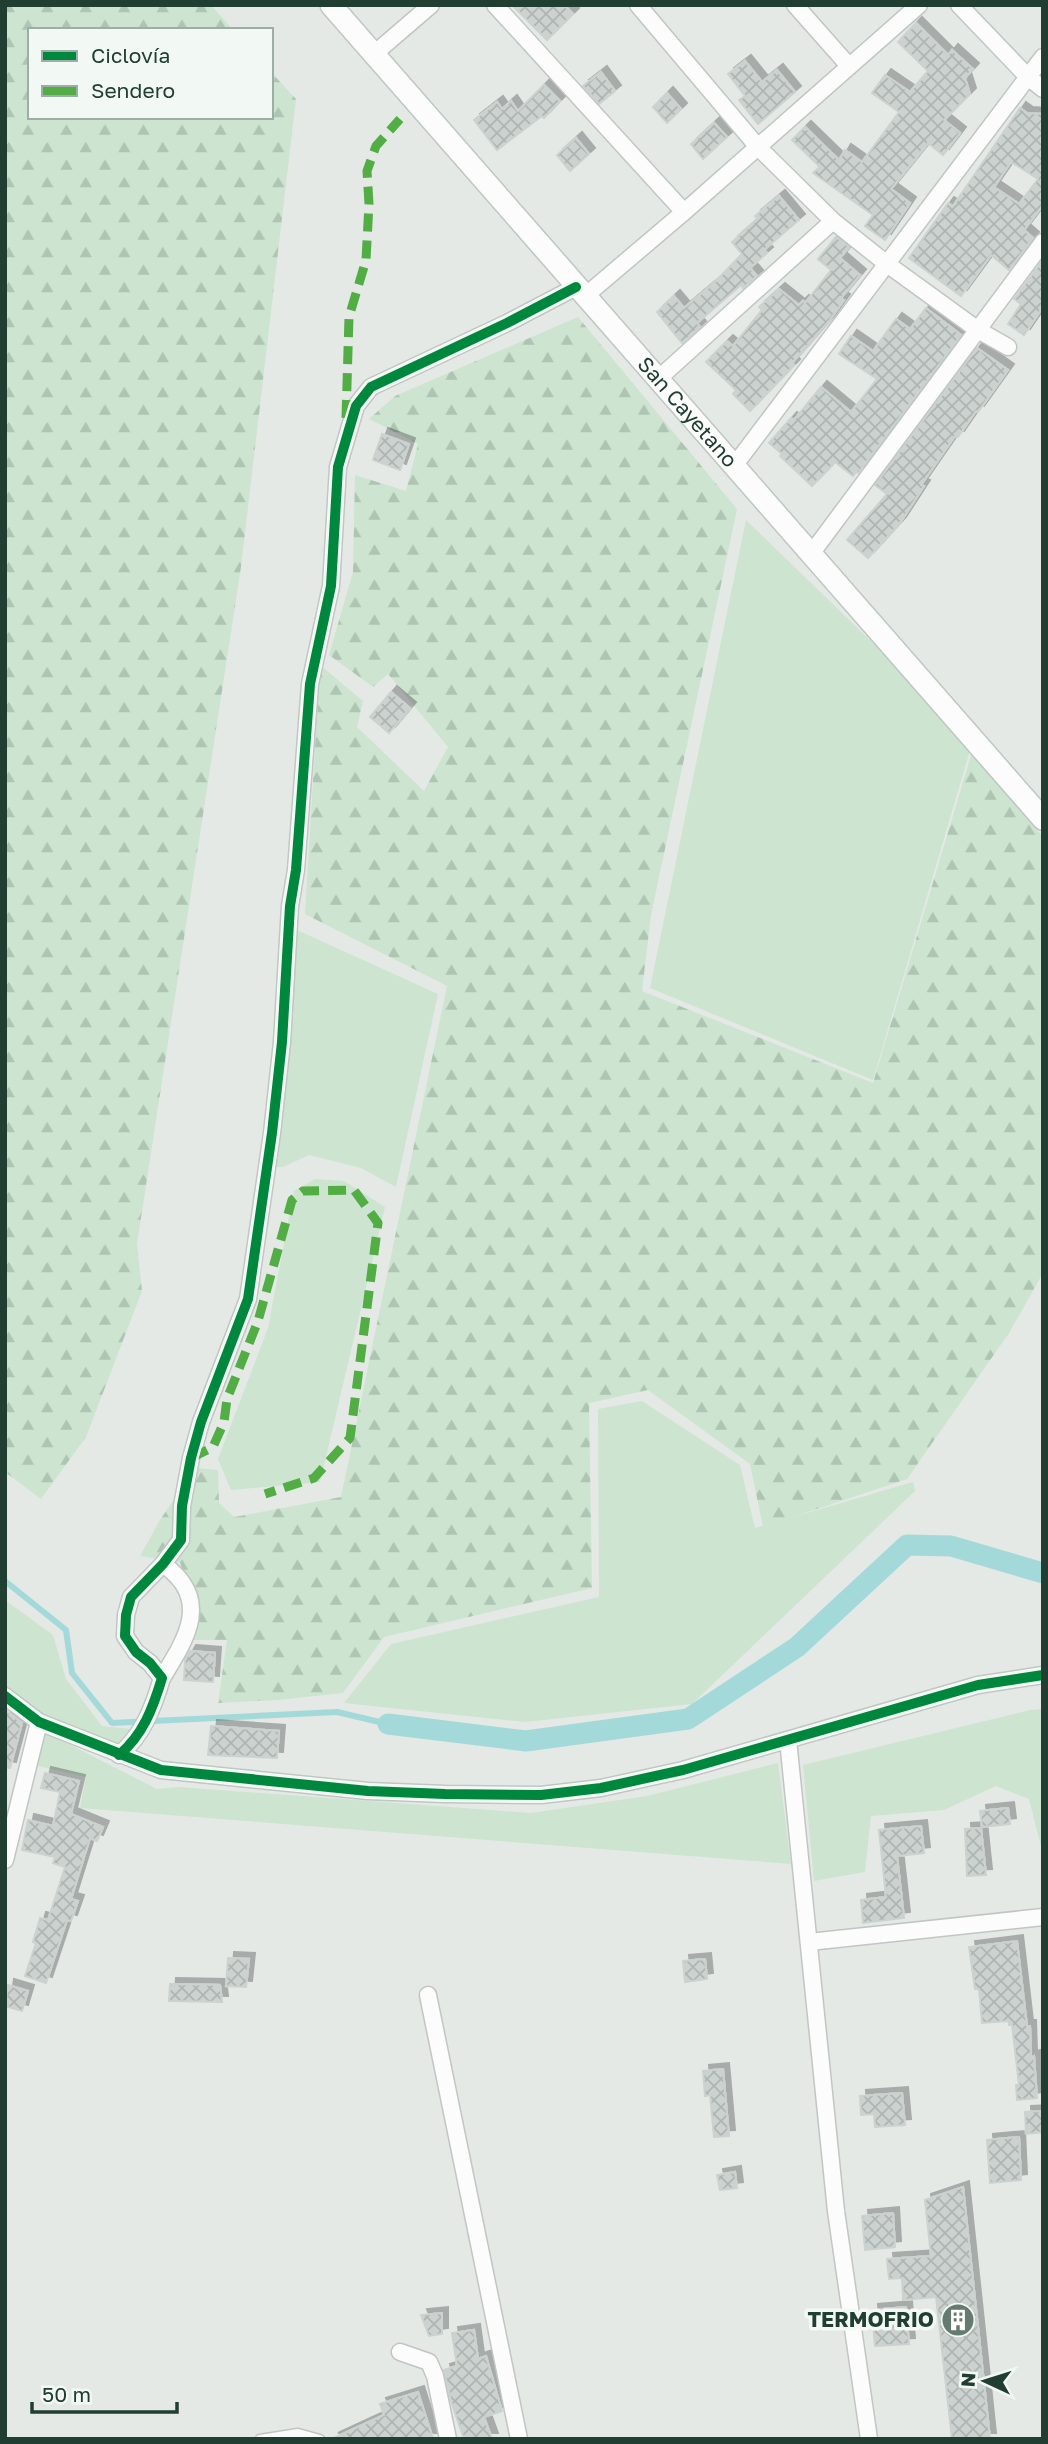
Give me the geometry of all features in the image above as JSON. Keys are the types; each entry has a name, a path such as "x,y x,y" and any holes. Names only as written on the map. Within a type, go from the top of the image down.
{"main road":[{"name":"San Cayetano","path":"331,5 1043,819"}],"street":[{"path":"374,54 430,5"},
{"path":"495,5 684,212"},
{"path":"638,5 758,147 834,221 887,264 978,330 1008,347"},
{"path":"795,5 849,66"},
{"path":"162,1678 150,1663 136,1652 125,1636 126,1615 131,1597 163,1564 181,1539 182,1506 201,1422 248,1299 282,1042 290,906 296,870 310,684 331,586 338,467 356,406 371,387 580,292 684,212 919,5"},
{"path":"958,5 1043,89"},
{"path":"734,466 1043,57"},
{"path":"658,379 834,221"},
{"path":"811,554 1043,242"},
{"path":"119,1755 134,1742 153,1709 162,1678 190,1627 191,1609 186,1590 179,1576 163,1564"},
{"path":"5,1696 39,1722 161,1770 368,1791 541,1795 601,1788 683,1770 978,1685 1043,1675"},
{"path":"5,1860 39,1722"},
{"path":"788,1740 836,2211 869,2439"},
{"path":"809,1942 1043,1917"},
{"path":"429,1995 519,2439"},
{"path":"400,2352 429,2362 435,2376 448,2439"}],"lane":[{"path":"260,2439 298,2433 320,2439"}],"green space":[{"path":"5,5 211,5 231,28 28,28 28,119 273,119 273,74 296,99 241,567 137,1244 142,1291 86,1437 41,1499 5,1472"},
{"path":"578,317 737,509 651,915 642,991 873,1083 972,752 1043,837 1043,1273 1009,1333 907,1479 763,1527 750,1464 648,1390 589,1403 592,1588 384,1637 343,1693 218,1703 227,1640 194,1640 191,1604 180,1562 140,1556 160,1520 195,1468 218,1470 219,1503 234,1517 341,1497 447,986 305,914 320,665 363,701 357,727 424,791 448,747 388,674 373,687 329,655 353,572 355,475 406,491 418,444 369,419 395,396"},
{"path":"746,520 973,740 873,1080 650,988"},
{"path":"297,930 438,994 396,1187 361,1168 309,1155 283,1167 267,1167"},
{"path":"315,1179 344,1181 385,1207 320,1482 231,1490 218,1459 268,1328 294,1191"},
{"path":"642,1401 740,1465 755,1528 913,1482 915,1491 692,1704 525,1722 344,1703 391,1644 599,1597 598,1409"},
{"path":"5,1600 53,1635 66,1679 102,1726 130,1729 115,1750 41,1714 5,1685"},
{"path":"1043,1709 1043,1854 1029,1799 996,1786 944,1810 871,1816 865,1872 814,1881 803,1765"},
{"path":"43,1731 157,1789 178,1787 531,1813 647,1796 778,1763 791,1864 80,1808 86,1777 38,1766"}],"building":[{"path":"512,5 564,5 573,14 547,40"},
{"path":"916,23 948,55 952,50 973,69 965,78 970,94 944,120 960,133 943,155 928,143 891,189 910,203 885,240 865,226 873,215 813,173 820,167 792,140 805,127 839,160 845,150 862,162 899,112 872,93 885,75 910,92 928,71 898,42"},
{"path":"745,61 762,82 777,70 795,92 758,124 739,100 745,96 728,74"},
{"path":"601,72 615,91 599,104 583,86"},
{"path":"544,85 560,101 544,118 542,116 497,150 474,120 497,102 502,109 511,101 518,111"},
{"path":"667,93 681,109 667,123 653,107"},
{"path":"1020,108 1027,113 1042,114 1043,205 1024,230 1033,238 1009,270 991,255 961,296 909,258 948,203 953,206","holes":["1011,162 1038,179 1019,204 994,187"]},
{"path":"714,123 727,137 703,159 691,144"},
{"path":"576,138 589,154 570,171 557,155"},
{"path":"779,196 799,220 764,250 767,253 750,268 757,276 743,288 741,285 697,323 700,327 682,343 657,312 674,296 684,308 715,282 742,254 732,242 758,219 755,216"},
{"path":"836,237 849,247 840,258 860,275 841,298 844,300 829,321 792,363 794,365 750,411 733,394 736,390 706,362 727,341 733,346 762,310 759,307 779,289 799,305 803,301 805,303 831,270 818,259"},
{"path":"1043,260 1043,307 1024,335 1008,324 1021,304 1014,299"},
{"path":"926,308 961,335 858,473 853,476 835,462 812,486 769,443 791,418 794,420 821,387 851,412 877,379 839,354 851,336 873,351 896,319 910,329"},
{"path":"977,348 1008,370 958,437 955,436 921,485 924,486 900,523 868,558 847,540 887,494 875,485"},
{"path":"382,434 409,444 400,470 373,460"},
{"path":"391,692 410,708 389,733 370,717"},
{"path":"190,1651 215,1653 213,1682 184,1680 185,1660"},
{"path":"5,1710 22,1723 10,1768 5,1767"},
{"path":"211,1726 279,1731 277,1758 208,1755"},
{"path":"45,1773 79,1781 71,1814 103,1827 97,1841 90,1838 71,1899 78,1901 71,1921 67,1920 46,1983 25,1976 36,1943 33,1942 40,1918 48,1920 65,1867 53,1863 55,1857 22,1850 28,1820 53,1826 60,1792 41,1788"},
{"path":"1008,1808 1010,1824 982,1827 980,1811"},
{"path":"921,1826 924,1853 897,1856 904,1918 863,1923 861,1900 886,1897 879,1830"},
{"path":"981,1828 986,1875 967,1876 965,1829"},
{"path":"1017,1941 1027,2026 1030,2026 1031,2057 1034,2056 1037,2098 1017,2100 1016,2085 1019,2085 1012,2025 1009,2025 1009,2021 982,2023 979,1989 975,1989 969,1947"},
{"path":"228,1958 249,1959 246,1987 226,1986"},
{"path":"705,1959 707,1979 685,1982 683,1961"},
{"path":"170,1984 220,1985 222,2002 169,2001"},
{"path":"8,1985 28,1991 22,2011 5,2006"},
{"path":"723,2069 729,2136 714,2137 710,2095 705,2096 703,2071"},
{"path":"902,2093 905,2125 875,2127 874,2114 861,2115 860,2096"},
{"path":"1043,2111 1043,2132 1026,2134 1025,2112"},
{"path":"1019,2137 1021,2180 990,2183 987,2140"},
{"path":"735,2172 737,2188 720,2190 717,2175"},
{"name":"TERMOFRIO","path":"963,2187 990,2439 952,2439 936,2297 903,2300 902,2278 889,2279 887,2259 931,2256 925,2200"},
{"path":"893,2213 895,2247 865,2250 862,2216"},
{"path":"906,2307 909,2344 875,2346 872,2310"},
{"path":"442,2313 442,2334 429,2336 421,2315"},
{"path":"474,2330 478,2359 486,2356 502,2411 484,2417 492,2439 464,2439 444,2370 457,2366 452,2333"},
{"path":"418,2392 433,2439 332,2439 384,2415 380,2404"}],"waterway":[{"path":"388,1724 526,1741 688,1719 797,1647 907,1545 951,1546 1043,1573"},
{"path":"5,1581 66,1630 72,1673 112,1723 337,1712 388,1724"}],"marked path":[{"path":"346,418 349,317 366,260 369,204 367,171 376,146 400,119"},
{"path":"191,1458 213,1447 224,1422 227,1399 258,1321 292,1200 303,1191 354,1190 378,1223 350,1438 314,1478 265,1494"}],"cycle path":[{"path":"119,1755 135,1739 146,1720 162,1678 150,1663 136,1652 125,1636 126,1615 131,1597 163,1564 181,1540 182,1506 201,1422 248,1299 282,1042 290,906 296,870 310,684 331,586 338,467 356,406 371,387 507,323 576,287"},
{"path":"5,1696 39,1722 161,1770 368,1791 541,1795 601,1788 683,1770 978,1685 1043,1675"}],"place":[{"name":"TERMOFRIO","path":"958,2320"}]}
